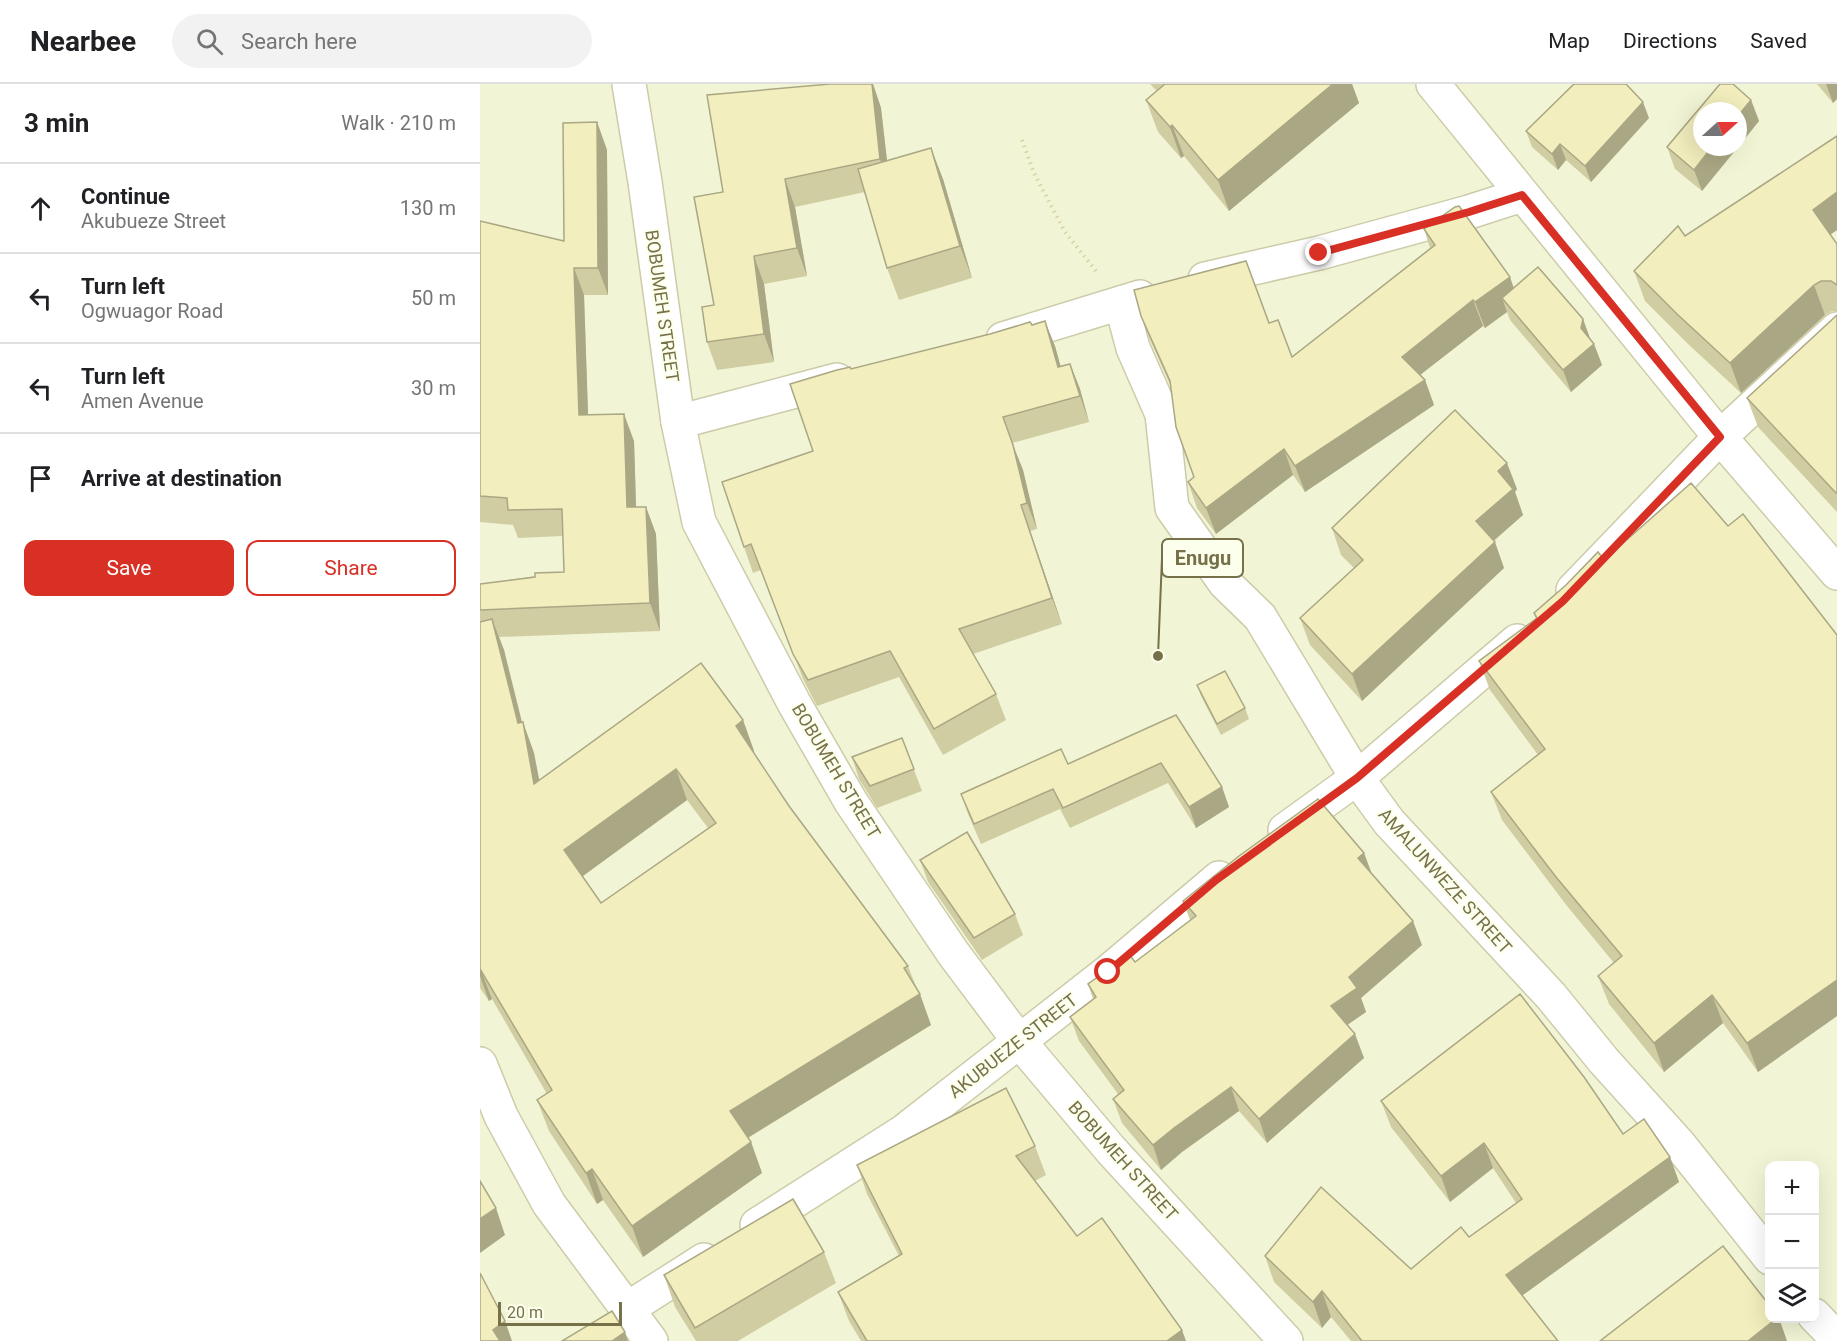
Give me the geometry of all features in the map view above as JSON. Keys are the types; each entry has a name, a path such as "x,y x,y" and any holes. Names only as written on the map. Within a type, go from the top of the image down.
{"street":[{"name":"BOBUMEH STREET","path":"628,84 645,182 678,422 699,522 794,703 851,802 953,953 1019,1041 1111,1150 1286,1341"},
{"path":"1433,84 1720,437 1837,573"},
{"path":"974,347 1168,289 1319,253 1522,195"},
{"name":"AMALUNWEZE STREET","path":"1121,303 1133,348 1162,414 1172,508 1225,583 1260,617 1357,778 1389,822 1551,996 1604,1061 1679,1144 1765,1251"},
{"name":"AKUBUEZE STREET","path":"627,1309 903,1132 1108,972 1216,880 1357,778 1545,616 1720,437 1837,329"},
{"path":"678,422 864,373"},
{"path":"480,1064 490,1122 651,1341"},
{"path":"1819,1319 1837,1339"}],"path":[{"path":"1022,140 1034,173 1065,232 1121,303"}],"shaded area":[{"path":"480,84 1837,84 1837,1341 480,1341"}],"building":[{"path":"830,84 872,84 880,159 785,179 797,248 754,256 764,334 707,342 702,307 714,305 694,197 723,192 707,95"},
{"path":"1165,84 1333,84 1218,180 1172,125 1170,127 1146,100"},
{"path":"1574,84 1626,84 1643,102 1585,166 1560,144 1552,154 1526,131"},
{"path":"1720,84 1733,84 1751,100 1747,105 1747,102 1705,102"},
{"path":"1693,116 1693,156 1705,156 1694,170 1667,147"},
{"path":"597,122 598,268 574,268 579,415 624,414 627,507 646,507 650,603 480,610 480,584 535,577 535,573 564,572 562,509 508,510 507,498 480,496 480,221 564,241 563,123"},
{"path":"1837,136 1837,192 1813,210 1837,244 1837,285 1831,281 1821,281 1814,285 1730,363 1634,271 1678,226 1685,236"},
{"path":"931,148 960,246 887,268 858,169"},
{"path":"1459,206 1510,277 1475,302 1473,300 1402,357 1425,380 1295,466 1284,449 1206,508 1188,482 1194,477 1176,427 1170,381 1141,316 1134,290 1246,261 1269,323 1278,320 1292,357 1435,245 1424,229"},
{"path":"1538,267 1583,319 1581,328 1594,344 1563,370 1502,298"},
{"path":"1837,315 1837,491 1836,493 1747,398"},
{"path":"1045,321 1058,367 1070,364 1080,396 1003,417 1013,445 1027,503 1021,505 1052,598 959,629 996,694 934,729 890,651 808,680 793,654 751,544 744,547 722,482 813,451 790,384 1030,322 1032,325"},
{"path":"1455,410 1507,463 1498,471 1513,489 1476,521 1495,542 1352,674 1300,618 1363,560 1332,528"},
{"path":"1691,483 1728,526 1743,514 1837,635 1837,980 1747,1043 1712,995 1654,1043 1598,976 1622,956 1556,877 1491,792 1545,749 1479,661 1537,618 1534,613 1566,585 1598,552 1604,560"},
{"path":"492,619 518,723 523,722 534,784 701,663 743,720 736,726 789,806 908,966 904,968 920,994 730,1111 751,1142 632,1226 592,1169 586,1173 537,1100 552,1090 480,969 480,622","holes":["676,769 716,823 601,903 564,850"]},
{"path":"1225,671 1245,708 1217,724 1197,685"},
{"path":"1176,715 1222,787 1189,807 1161,763 1063,808 1053,789 974,824 961,794 1061,749 1068,764"},
{"path":"902,738 914,769 870,786 852,757"},
{"path":"1318,799 1364,853 1358,858 1413,921 1349,977 1357,988 1331,1006 1355,1034 1259,1119 1231,1087 1153,1145 1113,1099 1124,1090 1070,1017 1096,997 1088,984 1129,954 1135,962 1196,916 1183,901 1239,856"},
{"path":"967,832 1015,914 974,938 920,860"},
{"path":"1520,994 1584,1077 1623,1134 1644,1119 1670,1157 1506,1275 1558,1341 1362,1341 1322,1291 1313,1302 1265,1256 1321,1187 1411,1269 1461,1227 1469,1237 1522,1199 1484,1143 1441,1176 1381,1101"},
{"path":"1006,1088 1035,1146 1016,1156 1077,1236 1102,1218 1182,1330 1167,1341 867,1341 838,1292 902,1254 857,1165"},
{"path":"480,1181 496,1208 480,1219"},
{"path":"793,1199 824,1252 695,1328 664,1275"},
{"path":"1723,1246 1765,1300 1765,1323 1771,1323 1748,1341 1600,1341"},
{"path":"480,1273 505,1321 493,1330 500,1341 480,1341"},
{"path":"612,1311 625,1332 612,1341 562,1341"}],"place":[{"name":"Enugu","path":"1158,656"}],"route":[{"path":"1108,972 1216,880 1357,778 1563,601 1720,437 1522,195 1319,253"}]}
